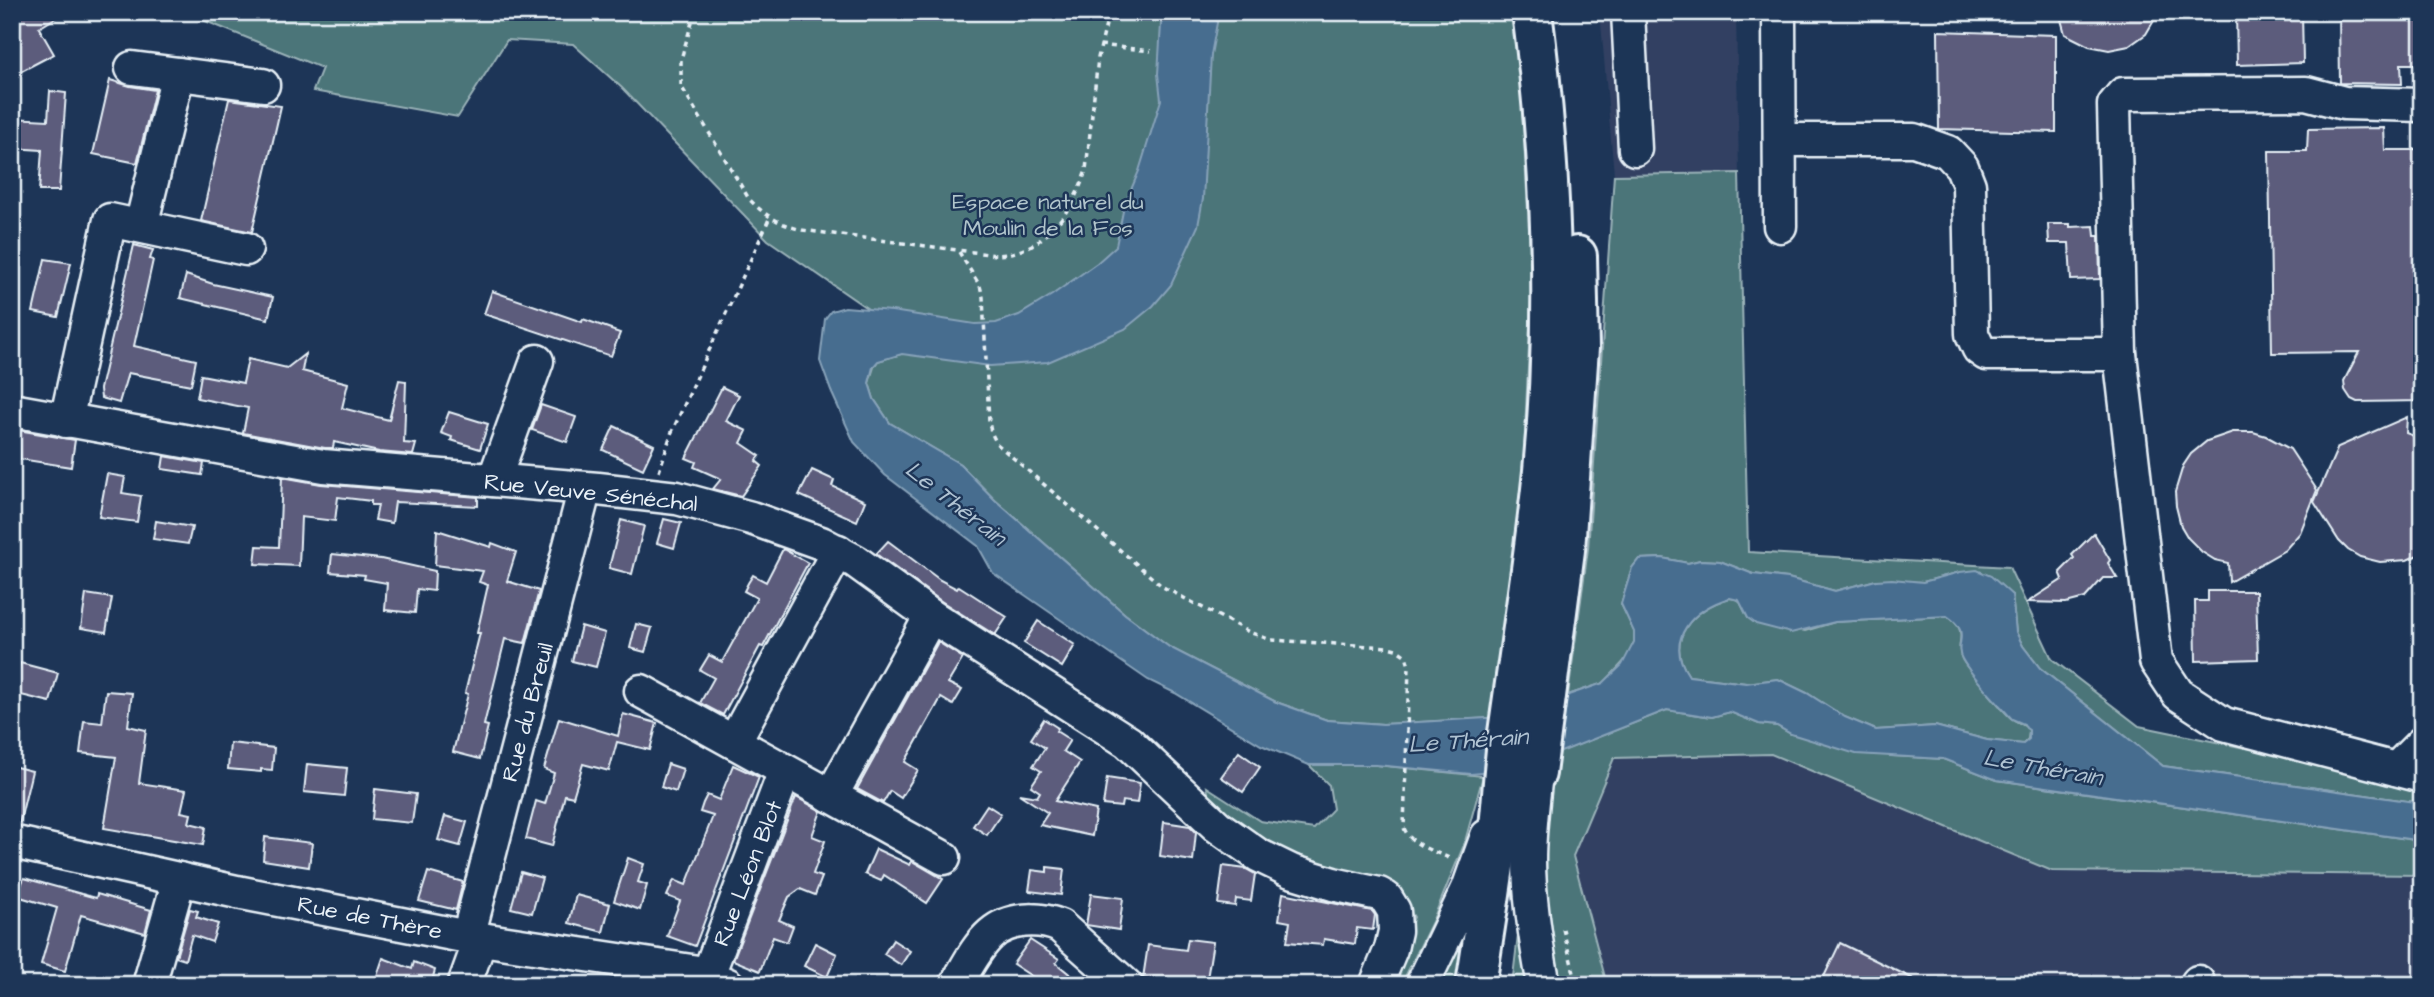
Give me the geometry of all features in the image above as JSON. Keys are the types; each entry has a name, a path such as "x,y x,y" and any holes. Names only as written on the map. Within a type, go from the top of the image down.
{"main road":[{"path":"1530,704 1540,499 1551,352 1553,273 1543,99 1532,12"},
{"path":"1496,985 1530,704 1570,464 1579,348 1570,150 1556,12"},
{"path":"1476,985 1497,843 1520,777"}],"street":[{"path":"1628,12 1635,149"},
{"path":"1779,12 1780,226"},
{"path":"132,68 263,85"},
{"path":"141,226 178,74"},
{"path":"2422,105 2344,103 2306,93 2123,94 2113,105 2120,354 2156,660 2178,694 2224,724 2409,773 2422,743"},
{"path":"1780,140 1914,140 1948,152 1962,167 1969,185 1972,334 1979,349 1986,354 2120,354"},
{"path":"66,421 110,220 246,249"},
{"path":"494,480 537,361"},
{"name":"Rue Veuve Sénéchal","path":"12,410 323,466 654,494 696,502 786,529 838,551 931,616 1114,732 1161,770 1217,825 1258,855 1291,871 1386,898 1394,911 1395,931 1391,949 1376,985"},
{"name":"Rue du Breuil","path":"464,985 585,488"},
{"path":"734,742 838,551"},
{"path":"831,796 931,616"},
{"path":"640,691 944,859"},
{"name":"Rue Léon Blot","path":"718,980 786,771"},
{"path":"1422,985 1459,910 1488,834 1520,777"},
{"path":"1520,777 1530,837 1529,879 1533,922 1544,985"},
{"name":"Rue de Thère","path":"12,842 179,879 475,937 718,980"},
{"path":"149,985 179,879"},
{"path":"956,985 991,933 1008,924 1030,920 1060,926 1126,985"}],"path":[{"path":"695,12 681,59 681,86 749,199 770,217 802,230 996,255 1022,252 1045,237 1056,226 1079,190 1086,170 1100,45 1109,12"},
{"path":"1100,45 1152,51"},
{"path":"654,494 671,434 770,217"},
{"path":"959,252 980,286 985,310 990,432 997,444 1153,580 1260,637 1388,647 1402,652 1409,666 1404,820 1407,836 1413,842 1475,870"}],"shaded area":[{"path":"1600,12 1736,12 1739,173 1614,175"},
{"path":"1771,754 2052,871 2422,875 2422,985 1607,985 1573,856 1614,758"}],"green space":[{"name":"Espace naturel du Moulin de la Fos","path":"183,12 1511,12 1521,85 1532,283 1522,495 1492,718 1383,724 1327,720 1276,702 1169,647 1125,614 995,500 960,464 890,423 874,399 869,383 878,361 901,354 868,309 768,240 622,88 573,44 507,40 458,117 313,91 322,68"},
{"path":"1739,173 1748,552 2009,567 2052,659 2139,726 2245,748 2422,760 2422,803 2163,766 2040,668 2016,632 2012,595 1960,572 1923,582 1876,580 1835,591 1788,578 1753,574 1720,561 1700,560 1688,563 1662,558 1639,559 1632,568 1621,604 1634,631 1634,642 1628,657 1604,683 1568,695 1588,549 1614,175"},
{"path":"1730,598 1739,600 1748,618 1805,631 1835,622 1947,616 1959,628 1962,659 2007,714 2029,730 2028,739 2023,744 1987,740 1935,726 1876,730 1844,717 1807,693 1778,679 1746,683 1689,676 1679,650 1686,627 1705,609"},
{"path":"1667,710 1712,717 1730,712 1759,724 1777,726 1791,734 1892,756 1943,759 1997,780 2422,841 2422,875 2052,871 1771,754 1614,758 1573,856 1607,985 1559,985 1544,895 1549,766 1557,753"},
{"path":"1309,765 1376,765 1483,776 1464,845 1432,922 1401,985 1387,985 1414,917 1400,895 1279,850 1210,804 1207,787 1260,821 1314,829 1333,809 1329,785"},
{"path":"1473,898 1461,985 1431,985"},
{"path":"1520,919 1536,985 1512,985"}],"water":[{"name":"Le Thérain","path":"1165,12 1219,12 1211,55 1203,199 1198,226 1171,285 1153,306 1125,329 1048,362 990,366 902,354 878,361 873,367 869,383 874,399 890,423 960,464 995,500 1125,614 1169,647 1276,702 1327,720 1383,724 1504,717 1603,683 1622,665 1634,642 1634,632 1621,604 1632,568 1639,559 1662,558 1688,563 1700,560 1720,561 1753,574 1788,578 1835,591 1876,580 1923,582 1977,570 1991,576 2012,595 2016,632 2040,668 2163,766 2422,803 2422,841 1997,780 1943,759 1856,754 1791,734 1777,726 1759,724 1730,712 1712,717 1667,710 1543,759 1494,772 1471,774 1376,765 1309,765 1261,745 1175,693 1148,680 993,573 978,546 885,475 854,442 820,361 825,319 831,311 845,307 892,311 975,324 996,323 1019,315 1052,295 1116,246 1124,206 1139,171 1161,100 1158,74 1161,24","holes":["1730,598 1739,600 1748,618 1756,624 1791,633 1835,622 1947,616 1955,622 1961,633 1960,653 1966,666 2012,719 2024,724 2029,730 2029,739 2023,744 1987,740 1935,726 1876,730 1845,717 1807,693 1778,679 1746,683 1689,676 1679,650 1686,627 1705,609"]}],"building":[{"path":"12,12 65,12 39,28 54,54 12,76"},
{"path":"2059,12 2159,12 2146,34 2129,46 2109,50 2089,46 2065,34"},
{"path":"2236,12 2302,12 2303,63 2237,65"},
{"path":"2339,12 2422,12 2422,64 2401,64 2402,84 2340,83"},
{"path":"1938,31 2056,35 2056,132 1939,129"},
{"path":"110,80 155,90 137,163 93,154"},
{"path":"50,91 66,93 59,191 39,191 42,150 12,148 12,118 48,120"},
{"path":"229,99 281,106 252,232 201,221"},
{"path":"2384,128 2385,150 2422,150 2422,401 2357,402 2351,399 2345,390 2344,381 2359,352 2272,353 2269,151 2307,151 2308,129"},
{"path":"2048,224 2094,226 2095,236 2099,236 2100,279 2071,280 2069,243 2049,243"},
{"path":"134,245 153,250 150,259 153,260 134,346 196,360 191,385 128,373 119,403 101,398 100,389"},
{"path":"45,259 71,263 58,317 33,312"},
{"path":"186,275 213,284 273,297 268,319 180,298"},
{"path":"492,291 620,333 611,356 484,314"},
{"path":"305,354 302,371 348,383 342,408 389,420 399,380 406,381 404,443 416,444 413,455 379,452 334,442 333,448 325,448 243,433 248,408 197,398 201,375 243,383 248,359 287,368"},
{"path":"722,387 739,395 726,421 747,431 741,443 760,456 756,461 762,466 741,496 713,489 721,479 694,467 696,462 686,458"},
{"path":"541,405 576,417 567,442 532,430"},
{"path":"449,412 488,424 480,449 451,440 452,437 441,433"},
{"path":"2407,417 2406,433 2422,439 2422,553 2407,560 2380,562 2360,557 2339,541 2314,502 2338,447"},
{"path":"614,426 654,445 643,469 603,450"},
{"path":"18,430 75,440 71,467 20,459"},
{"path":"2233,432 2253,432 2290,449 2317,490 2300,533 2285,550 2229,582 2228,563 2215,560 2202,552 2188,538 2181,526 2175,492 2183,466 2191,454 2207,441"},
{"path":"164,456 204,463 202,475 162,469"},
{"path":"812,470 834,480 832,486 865,501 857,521 799,495"},
{"path":"107,474 125,477 122,493 141,496 137,522 99,517"},
{"path":"282,477 321,484 478,497 478,506 395,502 392,523 375,520 378,505 371,505 371,501 338,497 335,521 301,517 299,566 255,564 257,546 279,547"},
{"path":"664,519 681,523 674,548 657,543"},
{"path":"621,520 644,526 632,574 609,568"},
{"path":"156,521 192,527 188,544 153,539"},
{"path":"437,530 491,547 492,543 516,552 507,581 539,591 525,643 505,639 484,725 488,726 480,759 453,752 468,694 465,693 480,633 477,633 488,585 479,582 483,571 435,565"},
{"path":"2094,533 2117,578 2103,578 2085,598 2066,603 2028,602 2063,579 2060,572 2074,558 2072,555"},
{"path":"888,541 940,580 957,589 959,586 1007,617 995,635 941,601 876,554"},
{"path":"783,549 808,563 723,715 700,703 714,678 700,670 709,655 722,662 757,598 744,591 748,583 753,575 766,582"},
{"path":"332,554 381,559 435,571 434,591 417,589 415,613 385,610 387,583 364,579 365,575 330,572"},
{"path":"2208,591 2256,591 2258,659 2196,661 2195,601 2208,601"},
{"path":"86,594 112,598 106,632 81,628"},
{"path":"1038,621 1075,645 1062,667 1024,643"},
{"path":"636,624 652,628 645,652 630,648"},
{"path":"581,626 605,633 596,667 572,661"},
{"path":"938,642 963,658 948,683 962,690 953,705 941,698 905,762 918,770 901,798 890,791 883,803 857,789"},
{"path":"20,663 58,673 50,702 13,693"},
{"path":"106,691 132,693 128,726 146,730 139,783 186,790 181,812 191,814 189,823 206,827 203,845 104,828 116,757 80,753 84,721 102,723"},
{"path":"623,714 657,723 650,750 617,742 609,771 583,764 573,797 565,795 552,846 526,839 536,801 545,804 554,773 544,769 559,718 618,736"},
{"path":"1044,719 1070,740 1063,751 1080,762 1055,801 1096,810 1092,836 1040,825 1048,813 1019,794 1037,797 1040,792 1031,786 1041,771 1033,766 1045,748 1031,739"},
{"path":"230,743 274,748 272,770 261,769 261,772 228,769"},
{"path":"1239,752 1260,767 1243,792 1221,777"},
{"path":"307,764 347,768 344,796 304,792"},
{"path":"668,764 683,769 676,792 661,787"},
{"path":"733,765 759,777 695,946 667,936 680,901 667,896 674,880 686,885 713,816 700,812 703,803 707,795 719,800"},
{"path":"12,766 32,771 19,825 12,824"},
{"path":"1107,778 1140,783 1137,803 1122,801 1121,807 1103,805"},
{"path":"375,789 416,794 412,823 372,819"},
{"path":"796,797 821,811 812,836 825,841 813,874 822,877 815,895 800,889 789,897 779,920 793,926 787,942 773,937 760,971 733,960"},
{"path":"987,805 1001,814 987,835 973,826"},
{"path":"445,816 467,822 460,846 438,840"},
{"path":"1164,822 1190,826 1196,832 1193,861 1160,856"},
{"path":"265,837 312,843 309,867 263,860"},
{"path":"876,849 910,865 912,861 943,879 927,903 884,875 881,881 865,874"},
{"path":"628,858 644,864 638,882 647,885 640,910 614,901"},
{"path":"1223,866 1246,869 1255,874 1251,901 1236,899 1235,906 1218,904"},
{"path":"1047,867 1064,869 1061,895 1029,891 1032,870 1047,872"},
{"path":"428,872 463,882 456,910 419,901"},
{"path":"521,872 542,878 532,913 511,908"},
{"path":"24,878 96,898 97,894 151,910 145,933 81,915 65,971 41,964 57,908 17,896"},
{"path":"1283,893 1372,911 1375,915 1373,930 1357,928 1355,944 1324,939 1323,945 1287,942 1290,922 1279,920"},
{"path":"1091,894 1123,898 1119,930 1086,925"},
{"path":"576,895 610,904 603,932 569,923"},
{"path":"190,909 198,911 196,917 218,924 212,942 192,935 185,960 176,957"},
{"path":"1188,939 1213,942 1206,985 1143,978 1148,945 1186,950"},
{"path":"893,940 910,951 901,965 884,954"},
{"path":"1030,940 1059,959 1056,963 1083,985 1045,985 1013,964"},
{"path":"815,943 837,954 827,977 804,966"},
{"path":"1840,943 1926,985 1820,985"},
{"path":"383,958 412,969 414,962 435,970 433,977 446,982 446,985 374,985"}]}
